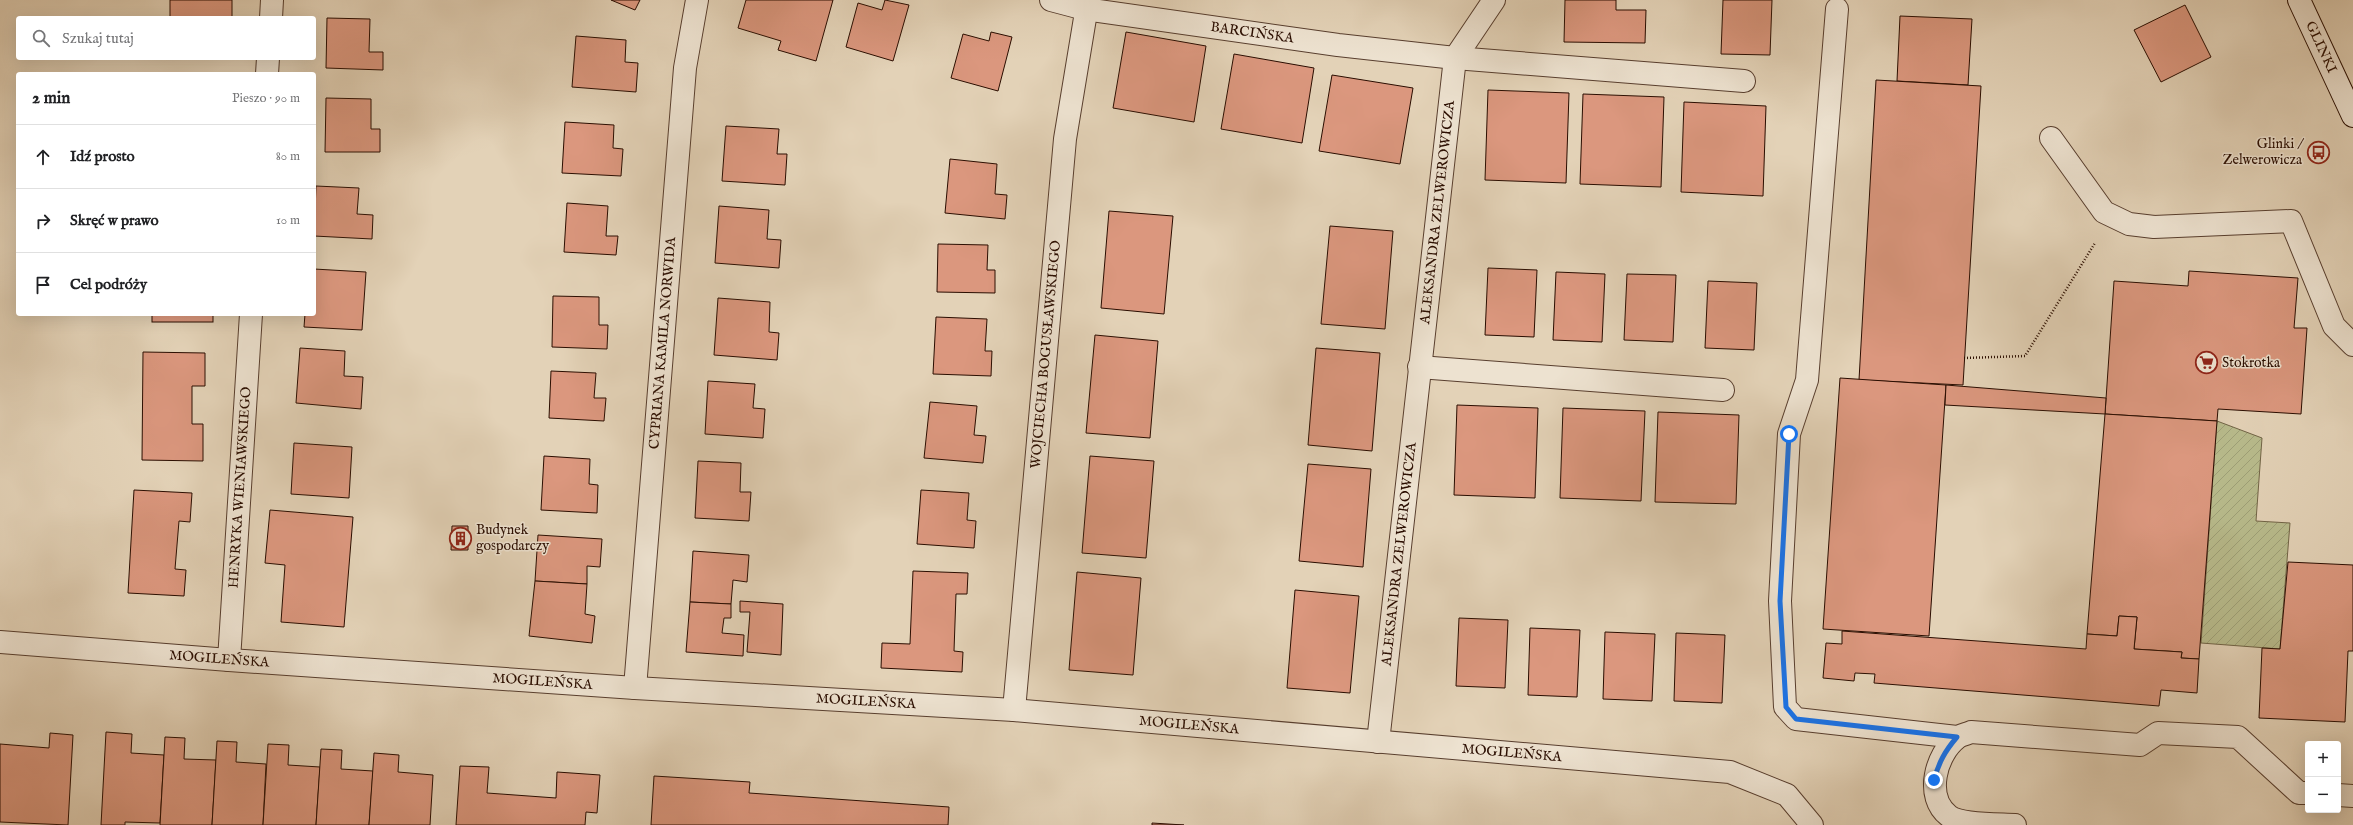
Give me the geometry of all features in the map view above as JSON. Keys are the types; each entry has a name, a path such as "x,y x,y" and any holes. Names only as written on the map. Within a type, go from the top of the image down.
{"street":[{"path":"271,16 272,0"},
{"name":"CYPRIANA KAMILA NORWIDA","path":"635,688 685,68 697,0"},
{"name":"BARCIŃSKA","path":"1051,0 1338,45 1455,58"},
{"name":"ALEKSANDRA ZELWEROWICZA","path":"1378,742 1419,367 1455,58 1494,0"},
{"name":"GLINKI","path":"2299,0 2353,116"},
{"name":"WOJCIECHA BOGUSŁAWSKIEGO","path":"1014,710 1065,139 1087,5"},
{"path":"1837,9 1807,380 1789,434 1780,601 1786,707 1796,719 1957,737 1971,732 2140,745 2158,733 2238,737 2299,793 2305,793"},
{"path":"1455,58 1744,81"},
{"path":"267,72 268,60"},
{"path":"2051,138 2104,212 2129,224 2154,227 2291,221 2334,326 2353,345"},
{"name":"HENRYKA WIENIAWSKIEGO","path":"229,660 252,316"},
{"path":"1419,367 1723,390"},
{"name":"MOGILEŃSKA","path":"0,642 229,660 635,688 1014,710 1730,772 1787,795 1812,825"},
{"path":"1957,737 1946,750 1938,764 1934,780 1935,793 1948,816 1959,820 2015,825"},
{"path":"2341,795 2353,796"}],"path":[{"path":"1964,358 2025,356 2112,216"}],"green space":[{"path":"2217,421 2262,438 2256,521 2290,523 2280,649 2201,643"}],"building":[{"path":"170,0 232,0 232,16 170,16"},
{"path":"611,0 640,0 635,10"},
{"path":"746,0 833,0 816,61 778,50 781,41 738,28"},
{"path":"885,0 909,5 893,61 846,47 858,3 882,10"},
{"path":"1565,0 1616,0 1616,10 1646,10 1645,43 1564,42"},
{"path":"1723,0 1772,0 1770,55 1721,54"},
{"path":"2185,5 2211,57 2161,82 2134,30"},
{"path":"1900,16 1972,19 1968,85 1897,81"},
{"path":"327,18 370,19 369,52 383,52 383,70 326,68"},
{"path":"991,32 1012,37 998,91 951,78 963,34 989,41"},
{"path":"1126,32 1206,46 1194,122 1113,108"},
{"path":"576,36 626,40 625,62 638,63 636,92 572,87"},
{"path":"1234,54 1314,68 1302,143 1221,129"},
{"path":"1332,75 1413,88 1400,164 1319,151"},
{"path":"1876,80 1981,86 1963,385 1859,380"},
{"path":"1488,90 1569,93 1566,183 1485,180"},
{"path":"1583,94 1664,97 1661,187 1580,184"},
{"path":"326,98 371,99 371,129 380,129 380,152 325,152"},
{"path":"1684,102 1766,106 1763,196 1681,192"},
{"path":"565,122 614,125 613,148 623,149 621,176 562,173"},
{"path":"726,126 779,129 777,154 787,154 785,185 722,181"},
{"path":"950,159 997,164 995,194 1007,195 1005,219 945,213"},
{"path":"316,186 359,188 357,214 373,215 372,239 316,236"},
{"path":"567,203 608,206 606,236 618,236 616,255 564,252"},
{"path":"719,206 769,210 767,239 781,240 779,268 715,263"},
{"path":"1109,211 1173,216 1164,314 1101,308"},
{"path":"1330,226 1393,231 1385,329 1321,324"},
{"path":"938,244 988,245 987,270 995,270 995,293 937,292"},
{"path":"1488,268 1537,270 1534,337 1485,335"},
{"path":"316,269 366,272 362,330 304,327 305,316 316,316"},
{"name":"Stokrotka","path":"2189,271 2298,278 2294,328 2307,328 2301,414 2218,409 2217,421 2105,414 2114,281 2188,286"},
{"path":"1556,272 1605,274 1602,342 1553,340"},
{"path":"1627,274 1676,275 1673,342 1624,340"},
{"path":"1708,281 1757,283 1754,350 1705,348"},
{"path":"553,296 599,297 599,325 608,325 607,349 552,347"},
{"path":"718,298 770,302 769,332 779,333 777,360 714,355"},
{"path":"152,316 213,316 213,322 152,322"},
{"path":"936,317 987,319 985,351 992,351 991,376 933,374"},
{"path":"1095,335 1158,341 1150,438 1086,433"},
{"path":"300,348 345,351 344,376 363,377 361,409 296,403"},
{"path":"1316,348 1380,353 1372,451 1308,445"},
{"path":"143,352 205,353 205,386 192,386 192,424 203,424 203,461 142,460"},
{"path":"551,371 596,373 594,398 606,398 604,421 549,418"},
{"path":"1840,378 1946,385 1929,636 1823,629"},
{"path":"708,381 755,384 753,408 765,409 763,438 705,434"},
{"path":"1946,385 2106,398 2105,414 1945,405"},
{"path":"930,402 977,406 974,435 986,436 983,463 924,458"},
{"path":"1457,405 1538,408 1535,498 1454,495"},
{"path":"1563,408 1645,411 1641,501 1560,498"},
{"path":"1658,412 1739,415 1736,504 1655,502"},
{"path":"2105,414 2217,421 2199,659 2181,658 2182,652 2134,649 2137,617 2119,616 2117,636 2087,634"},
{"path":"294,443 352,447 349,498 291,494"},
{"path":"544,456 590,459 589,484 598,485 597,513 541,510"},
{"path":"1090,456 1154,461 1146,558 1082,553"},
{"path":"698,461 741,463 740,492 751,492 749,521 695,518"},
{"path":"1308,464 1371,469 1363,567 1299,561"},
{"path":"134,490 192,493 190,522 179,521 175,569 186,570 184,596 128,593"},
{"path":"921,490 969,493 967,520 976,521 974,548 917,544"},
{"path":"270,510 353,517 344,627 281,622 285,565 265,563"},
{"name":"Budynek gospodarczy","path":"452,526 468,526 468,550 451,550"},
{"path":"538,535 602,539 600,567 587,566 587,584 535,581"},
{"path":"693,551 749,555 747,582 733,580 731,604 690,602"},
{"path":"2288,562 2353,565 2353,651 2348,651 2345,722 2259,718 2262,648 2280,649"},
{"path":"913,571 968,573 967,594 956,594 954,651 963,652 962,672 881,668 882,643 910,644"},
{"path":"1077,572 1141,578 1133,675 1069,670"},
{"path":"535,581 587,584 585,614 595,616 592,643 529,636"},
{"path":"1295,590 1359,596 1350,693 1287,688"},
{"path":"740,601 783,604 781,655 747,652 750,612 740,612"},
{"path":"690,602 731,604 731,618 724,618 722,633 744,635 743,656 686,652"},
{"path":"2119,616 2137,617 2134,649 2182,652 2181,658 2199,659 2197,693 2161,690 2159,706 1874,683 1875,674 1855,673 1854,681 1823,678 1826,643 1842,644 1842,631 2086,649 2087,634 2117,636"},
{"path":"1459,618 1508,620 1505,688 1456,686"},
{"path":"1530,628 1580,630 1577,697 1528,695"},
{"path":"1605,632 1655,634 1652,701 1603,699"},
{"path":"1676,633 1725,635 1722,703 1674,701"},
{"path":"106,732 132,734 131,753 164,755 160,823 125,822 125,825 101,825"},
{"path":"50,733 73,735 68,825 0,822 0,744 49,748"},
{"path":"165,737 185,738 184,759 216,760 212,825 160,825"},
{"path":"217,741 237,742 236,762 266,764 263,825 212,825"},
{"path":"268,744 289,745 288,765 320,767 316,825 263,825"},
{"path":"321,749 342,750 341,769 373,771 369,825 316,825"},
{"path":"374,753 399,755 398,772 433,775 430,825 369,825"},
{"path":"460,766 489,767 487,793 556,798 557,772 600,775 597,813 586,812 585,825 456,825"},
{"path":"654,776 750,782 749,793 949,807 948,825 651,825"},
{"path":"1152,823 1184,825 1152,825"}],"place":[{"name":"Glinki / Zelwerowicza","path":"2318,152"},
{"name":"Stokrotka","path":"2206,363"},
{"name":"Budynek gospodarczy","path":"460,538"}],"route":[{"path":"1789,434 1780,601 1786,707 1796,719 1957,737 1946,750 1938,764 1934,780"}]}
